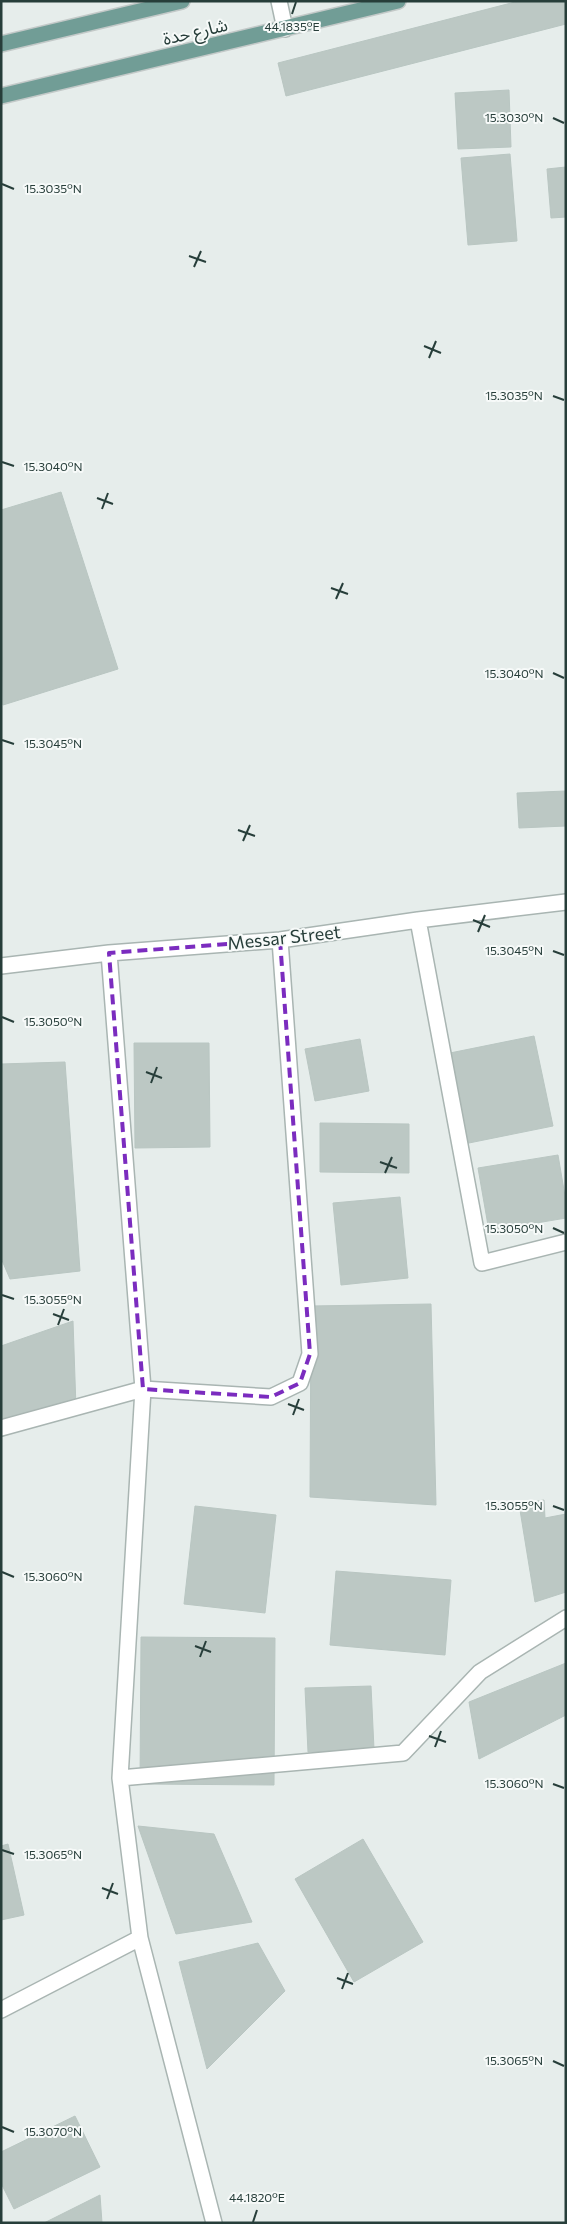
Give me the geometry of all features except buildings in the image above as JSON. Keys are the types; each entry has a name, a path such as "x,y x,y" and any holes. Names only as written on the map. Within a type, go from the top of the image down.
{"main road":[{"name":"شارع حدة","path":"1,44 182,1"},
{"name":"شارع حدة","path":"1,96 398,1"}],"street":[{"path":"279,1 286,29"},
{"name":"Messar Street","path":"1,966 109,953 280,940 418,920 566,902"},
{"path":"418,920 482,1264 566,1242"},
{"path":"1,1428 143,1388 271,1397 300,1383 310,1354 280,940"},
{"path":"109,953 143,1388 120,1778 140,1938 214,2223"},
{"path":"120,1778 403,1753 480,1672 566,1618"},
{"path":"1,2010 140,1938"}],"highlighted area":[{"path":"280,940 310,1354 300,1383 271,1397 143,1389 109,953"}]}
